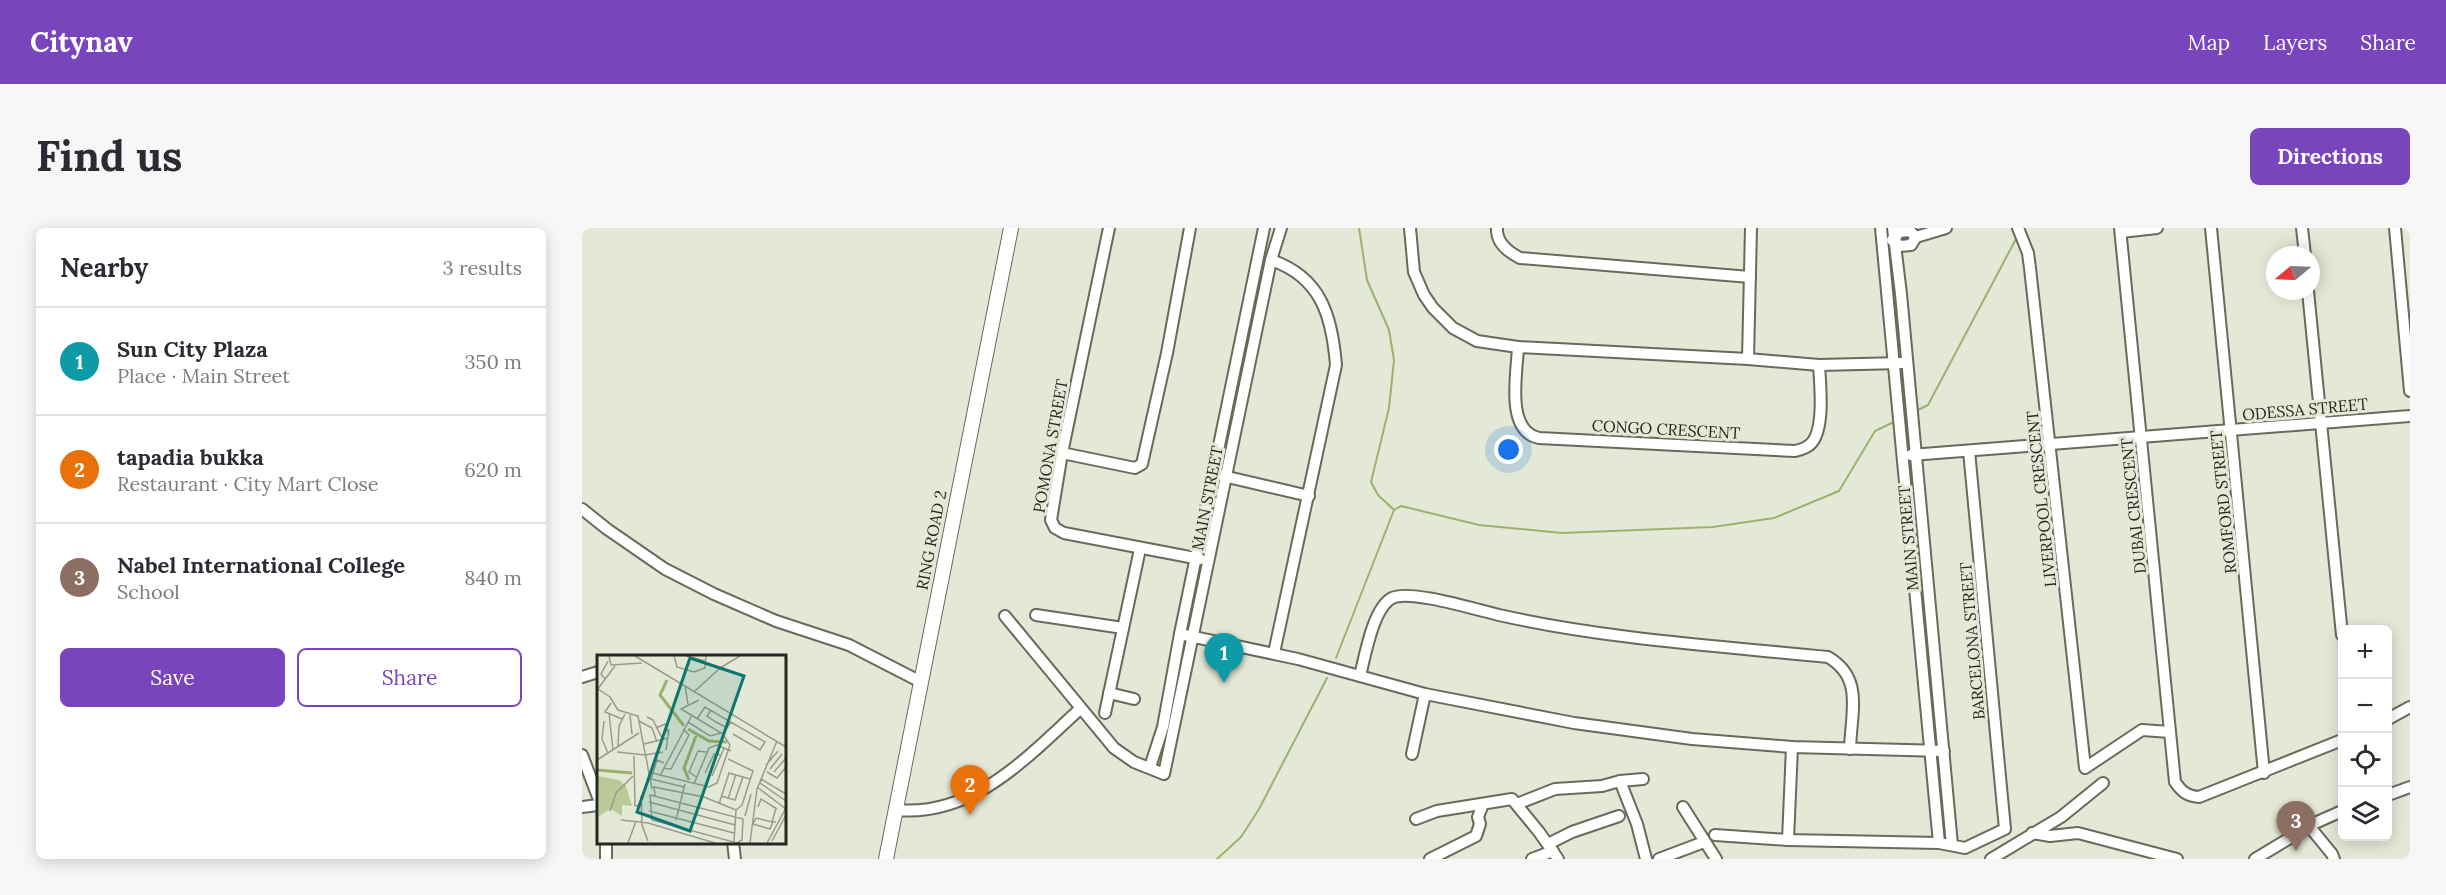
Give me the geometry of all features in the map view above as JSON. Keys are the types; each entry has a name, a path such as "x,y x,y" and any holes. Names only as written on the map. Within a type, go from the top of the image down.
{"main road":[{"name":"RING ROAD 2","path":"886,859 1011,228"}],"street":[{"name":"POMONA STREET","path":"1109,228 1062,453 1051,520 1053,525 1064,533 1209,561"},
{"path":"1062,453 1135,468 1142,464 1167,353 1190,228"},
{"name":"MAIN STREET","path":"1264,228 1172,674 1168,728 1164,774 1150,767 1168,728 1186,676 1271,260 1281,228"},
{"path":"1410,228 1411,257 1418,284 1442,318 1453,328 1477,341 1518,347 1819,365 1907,363"},
{"path":"1497,228 1502,246 1510,254 1520,258 1750,278"},
{"path":"1748,359 1751,228"},
{"name":"MAIN STREET","path":"1881,228 1939,843"},
{"name":"MAIN STREET","path":"1893,228 1952,845"},
{"path":"1882,241 1894,240 1900,246 1911,245 1916,237 1946,228"},
{"name":"LIVERPOOL CRESCENT","path":"2018,228 2028,253 2030,268 2085,768 2142,730 2170,732"},
{"path":"2121,230 2157,228"},
{"name":"ROMFORD STREET","path":"2211,228 2264,773"},
{"path":"2302,228 2304,246"},
{"path":"2395,228 2410,392"},
{"name":"DUBAI CRESCENT","path":"2121,230 2175,782 2182,792 2199,797 2264,773"},
{"path":"1271,260 1300,274 1314,288 1323,309 1336,365 1274,653"},
{"path":"2309,300 2342,625"},
{"name":"CONGO CRESCENT","path":"1518,347 1518,419 1525,432 1539,438 1795,451 1810,446 1817,434 1820,422 1819,365"},
{"name":"ODESSA STREET","path":"1902,456 2141,439 2410,416"},
{"name":"BARCELONA STREET","path":"1952,845 1965,848 2005,829 1969,451"},
{"path":"1213,474 1309,496"},
{"path":"582,509 607,530 665,568 714,594 776,621 849,645 921,682"},
{"path":"1105,712 1140,549"},
{"path":"1360,676 1378,612 1387,601 1404,596 1420,597 1506,616 1639,638 1828,657 1842,665 1853,688 1850,749"},
{"path":"1036,615 1123,628"},
{"path":"1005,616 1080,710 1114,748 1134,762 1150,767"},
{"path":"1180,634 1274,653 1425,694 1574,723 1692,739 1792,747 1944,751"},
{"path":"582,677 597,672"},
{"path":"1172,674 1186,676"},
{"path":"1109,693 1134,699"},
{"path":"1412,754 1425,694"},
{"path":"2392,716 2410,707"},
{"path":"897,810 913,812 943,807 966,799 1009,772 1080,710"},
{"path":"2264,773 2338,742"},
{"path":"1788,840 1792,747"},
{"path":"582,755 597,794"},
{"path":"1517,804 1555,789 1602,786 1620,781 1643,779"},
{"path":"1620,781 1626,814 1646,859"},
{"path":"1990,859 2061,817 2103,783"},
{"path":"2392,794 2410,787"},
{"path":"1416,819 1437,811 1512,799 1553,851"},
{"path":"1431,859 1476,836 1480,824 1478,817 1483,804"},
{"path":"582,807 597,805"},
{"path":"1683,807 1716,859"},
{"path":"1532,859 1553,851 1572,832 1626,814"},
{"path":"2255,859 2309,826 2338,814"},
{"path":"2309,826 2334,859"},
{"path":"2032,833 2050,836 2078,832 2177,859"},
{"path":"1715,835 1788,840 1952,845"},
{"path":"1659,859 1704,842"},
{"path":"733,844 735,859"},
{"path":"2134,859 2142,850"}],"waterway":[{"path":"1359,228 1367,280 1389,330 1394,360 1389,408 1371,482 1378,495 1393,509"},
{"path":"1916,411 1928,405 2017,237"},
{"path":"1336,658 1394,510 1401,506 1479,525 1562,533 1713,527 1774,518 1839,491 1875,431 1894,422"},
{"path":"1217,859 1241,837 1259,809 1327,678"}],"place":[{"name":"Sun City Plaza","path":"1224,683"},
{"name":"tapadia bukka","path":"970,815"},
{"name":"Nabel International College","path":"2296,851"}]}
